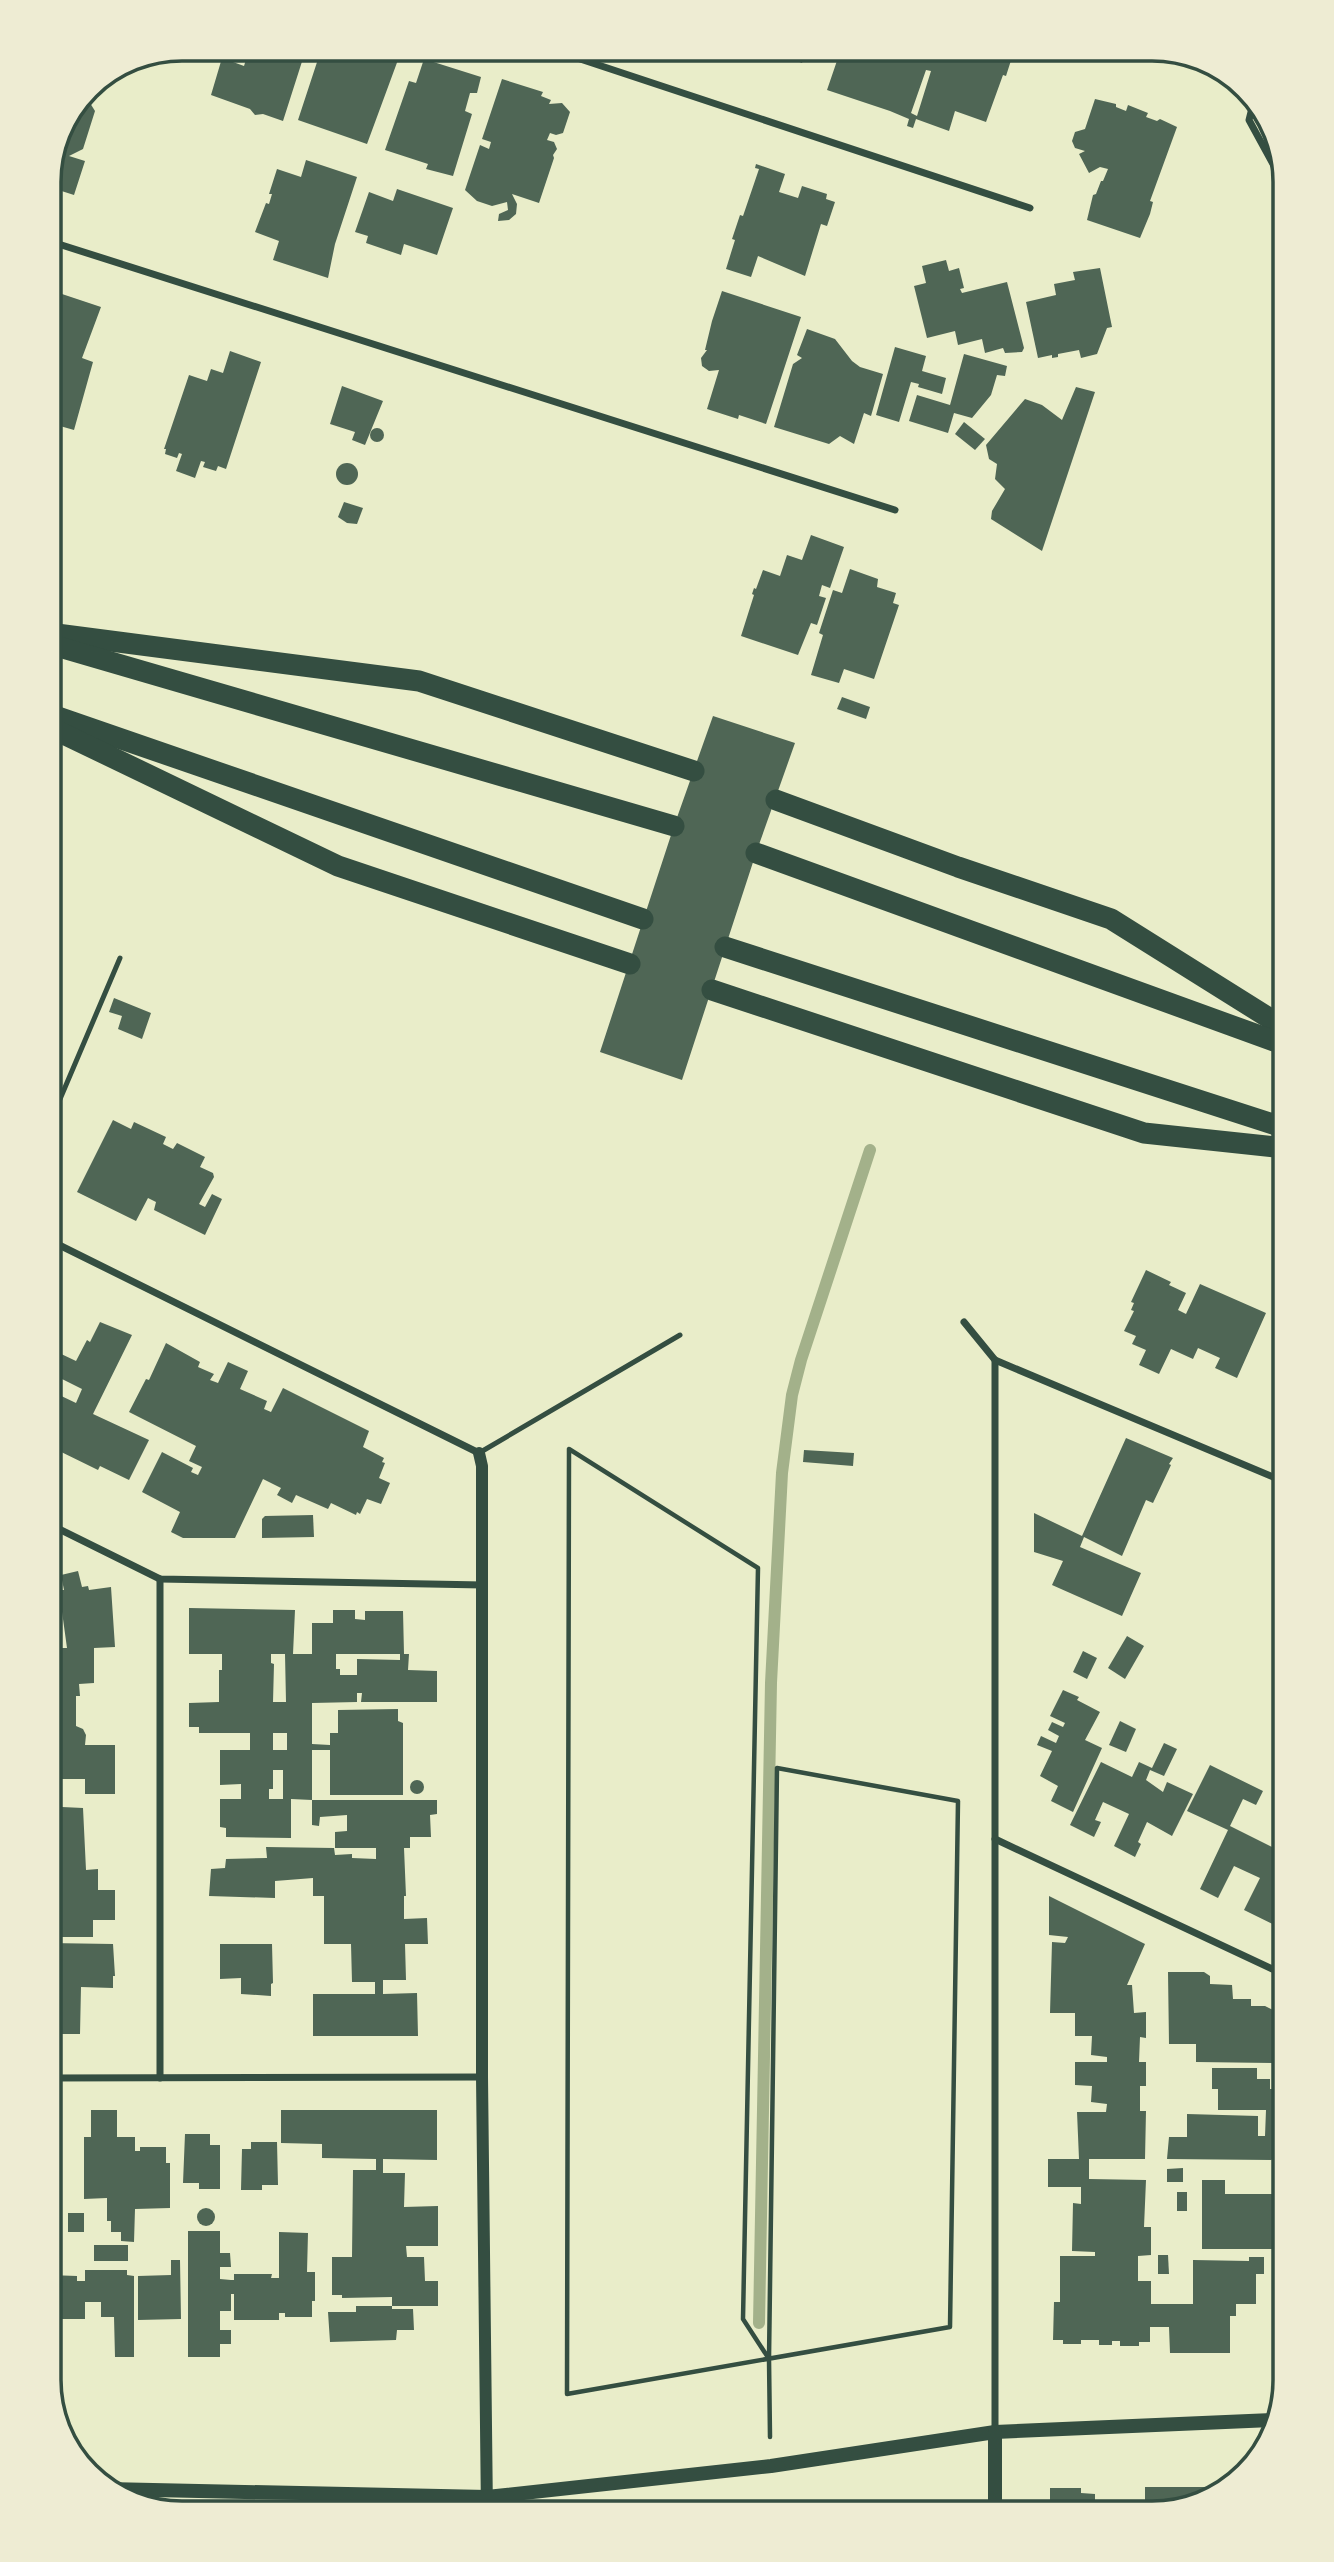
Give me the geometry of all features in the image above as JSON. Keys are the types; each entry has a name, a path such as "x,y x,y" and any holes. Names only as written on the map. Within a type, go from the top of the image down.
{"highway":[{"path":"62,635 419,681 694,771"},
{"path":"62,648 674,826"},
{"path":"62,718 643,919"},
{"path":"62,733 338,866 630,964"},
{"path":"776,800 958,867 1111,919 1273,1020"},
{"path":"755,853 1273,1041"},
{"path":"725,947 1273,1124"},
{"path":"712,990 1144,1133 1273,1147"}],"main road":[{"path":"133,2490 487,2497 771,2466 995,2432 1265,2420"},
{"path":"995,2432 995,2501"}],"street":[{"path":"587,61 1030,208"},
{"path":"1250,113 1249,120 1270,158"},
{"path":"62,245 895,510"},
{"path":"62,1246 480,1453 484,1585 481,2077 487,2500"},
{"path":"964,1322 995,1360 1273,1477"},
{"path":"995,1360 995,2432"},
{"path":"61,1530 160,1580 484,1585"},
{"path":"160,1580 160,2078"},
{"path":"995,1839 1273,1969"},
{"path":"61,2078 481,2077"}],"lane":[{"path":"62,1095 120,958"},
{"path":"480,1453 680,1335"}],"path":[{"path":"769,2359 743,2319 758,1568 569,1449 567,2394 769,2359 950,2327 958,1801 777,1768 769,2359 771,2466"}],"building":[{"path":"221,61 244,66 246,61 302,61 283,121 263,114 255,115 250,109 211,95"},
{"path":"317,61 397,61 367,144 298,120"},
{"path":"423,61 481,77 477,93 470,93 465,111 472,114 453,176 426,169 428,164 385,150 409,81 416,83"},
{"path":"837,62 1011,62 986,122 955,111 949,131 916,119 913,128 907,126 909,119 827,90","holes":["926,70 931,71 917,116 911,113"]},
{"path":"502,79 543,92 541,96 551,100 549,104 562,103 570,112 563,133 550,133 547,140 554,142 557,149 539,203 512,194 517,204 516,214 509,220 498,221 499,214 508,210 507,202 492,206 477,201 465,190 480,145 489,149 491,142 482,139"},
{"path":"1095,99 1116,104 1116,107 1126,111 1128,105 1148,113 1146,117 1157,121 1160,119 1177,127 1150,201 1153,202 1150,214 1140,238 1087,220 1093,195 1108,169 1100,167 1089,173 1079,154 1085,151 1075,148 1072,141 1075,132 1085,129"},
{"path":"91,104 95,111 83,149 69,156 85,161 74,195 62,191 65,151 74,129"},
{"path":"306,160 357,177 335,244 328,278 273,260 279,241 255,232 266,203 269,204 272,194 269,194 277,169 301,177"},
{"path":"756,164 785,174 779,192 798,198 802,186 827,194 826,199 835,202 827,226 821,224 805,276 758,256 751,277 726,269 735,240 732,239 759,169 755,168"},
{"path":"397,189 453,208 437,255 404,244 401,255 366,243 368,236 355,232 369,192 393,201"},
{"path":"946,260 949,271 959,268 964,288 960,289 962,293 1007,282 1024,348 1022,352 1005,353 1003,348 985,353 982,339 958,345 955,331 927,338 914,286 926,283 922,266"},
{"path":"1100,268 1112,327 1107,328 1097,354 1081,358 1079,350 1058,354 1058,357 1052,358 1052,355 1038,358 1026,302 1056,295 1054,284 1075,280 1073,272"},
{"path":"722,291 801,317 766,424 707,409 719,370 709,371 702,366 701,358 707,350 712,321"},
{"path":"62,294 101,307 82,358 93,362 74,430 62,427"},
{"path":"807,329 835,339 860,367 883,374 871,416 864,413 854,444 840,436 829,444 774,427 793,364 802,358 797,355"},
{"path":"895,347 926,356 922,371 946,378 942,394 918,387 919,384 911,382 899,422 876,415"},
{"path":"230,351 261,362 226,469 218,466 216,471 203,467 205,462 201,461 195,478 176,471 182,454 179,453 177,458 165,454 164,449 189,375 207,381 211,369 223,373"},
{"path":"964,354 1007,366 1005,376 997,375 991,395 972,418 954,413 948,433 909,421 917,395 950,405"},
{"path":"342,386 383,401 365,445 352,440 355,432 330,424"},
{"path":"1076,387 1095,392 1042,551 991,519 992,511 1005,489 995,479 997,464 989,459 986,445 1025,399 1042,405 1062,420"},
{"path":"964,422 985,439 975,450 955,434"},
{"path":"377,428 382,430 382,440 377,442 372,440 370,435 372,430"},
{"path":"347,463 355,466 358,474 355,482 347,485 339,482 336,474 339,466"},
{"path":"344,502 363,508 357,524 347,523 338,517"},
{"path":"811,535 844,547 830,588 822,585 819,596 826,598 817,625 811,623 798,655 741,636 754,588 756,589 763,570 780,576 787,555 802,560"},
{"path":"850,569 878,579 877,587 896,593 893,603 899,605 874,679 844,669 839,683 811,675 823,635 819,633 833,590 842,593"},
{"path":"842,697 870,707 866,719 837,709"},
{"path":"713,716 795,743 682,1080 600,1052"},
{"path":"114,998 151,1013 142,1039 118,1029 122,1016 109,1012"},
{"path":"113,1120 131,1129 134,1122 166,1137 163,1144 173,1149 177,1143 205,1157 200,1167 213,1173 214,1177 199,1204 205,1207 212,1194 222,1199 205,1235 154,1210 156,1202 148,1198 136,1221 77,1192"},
{"path":"1146,1270 1186,1293 1178,1310 1186,1314 1200,1284 1266,1313 1237,1378 1215,1368 1220,1358 1198,1348 1193,1359 1171,1349 1159,1374 1139,1365 1146,1350 1132,1344 1136,1336 1124,1331 1134,1311 1131,1310 1134,1303 1131,1302"},
{"path":"100,1322 132,1335 93,1414 149,1440 129,1480 100,1466 98,1470 61,1452 61,1396 76,1403 82,1389 61,1380 61,1354 76,1361 87,1340 90,1342"},
{"path":"166,1343 200,1362 198,1367 214,1374 210,1380 218,1383 228,1362 248,1371 240,1389 267,1401 264,1409 271,1412 283,1388 369,1431 363,1447 384,1458 382,1462 385,1463 379,1478 390,1483 381,1504 367,1499 360,1514 357,1512 356,1515 331,1503 328,1509 296,1495 292,1503 277,1495 281,1488 263,1479 235,1538 183,1538 171,1532 180,1512 142,1492 162,1452 193,1468 191,1472 198,1475 202,1467 189,1461 196,1446 129,1412 146,1379 149,1380"},
{"path":"1126,1438 1173,1458 1153,1503 1146,1500 1122,1556 1084,1537 1080,1547 1141,1573 1122,1616 1052,1585 1063,1561 1034,1552 1034,1513 1082,1536"},
{"path":"804,1450 854,1453 853,1466 803,1462"},
{"path":"313,1515 314,1537 262,1538 262,1519 265,1516"},
{"path":"78,1571 82,1587 88,1586 89,1590 111,1587 115,1647 94,1648 94,1683 79,1684 80,1696 76,1696 76,1726 83,1729 86,1735 85,1745 115,1745 115,1794 85,1794 85,1779 62,1779 62,1807 83,1808 86,1870 98,1869 98,1890 115,1890 115,1920 93,1920 93,1937 61,1937 61,1648 67,1648 61,1607 61,1590 64,1590 61,1575"},
{"path":"189,1608 295,1610 293,1654 312,1654 312,1623 333,1623 333,1610 355,1610 355,1619 365,1620 365,1611 403,1611 404,1654 409,1654 408,1670 437,1671 437,1702 361,1702 362,1693 357,1693 357,1702 312,1703 312,1744 330,1745 330,1733 338,1733 338,1710 398,1709 398,1721 403,1723 403,1795 330,1795 330,1750 312,1750 312,1800 291,1799 291,1838 226,1837 226,1828 220,1827 220,1799 241,1799 241,1784 220,1785 220,1750 250,1750 250,1733 199,1733 199,1727 189,1727 189,1703 219,1702 222,1654 189,1654","holes":["271,1654 285,1654 286,1702 273,1702 274,1664 271,1663","336,1654 400,1654 400,1660 357,1659 357,1675 340,1675 340,1669 336,1669","273,1733 287,1733 287,1750 273,1750","273,1770 283,1770 283,1799 269,1799 269,1789 273,1789"]},
{"path":"1127,1636 1144,1646 1125,1679 1108,1668"},
{"path":"1083,1651 1097,1658 1087,1679 1073,1672"},
{"path":"1063,1690 1079,1697 1077,1700 1100,1712 1085,1740 1102,1748 1073,1812 1051,1801 1058,1786 1040,1776 1052,1751 1037,1745 1041,1736 1056,1743 1059,1736 1048,1730 1052,1722 1063,1727 1065,1723 1050,1716"},
{"path":"1120,1721 1136,1729 1126,1752 1109,1745"},
{"path":"1164,1743 1177,1749 1164,1776 1150,1770 1146,1780 1163,1792 1167,1782 1193,1794 1172,1836 1147,1822 1135,1857 1114,1846 1129,1814 1103,1802 1095,1820 1101,1822 1094,1837 1070,1825 1101,1762 1132,1777 1139,1762 1152,1768"},
{"path":"1210,1765 1263,1791 1256,1805 1243,1799 1230,1826 1273,1848 1273,1924 1244,1910 1260,1878 1234,1866 1218,1898 1200,1889 1228,1830 1187,1811"},
{"path":"414,1780 420,1780 424,1787 420,1794 414,1794 410,1790 410,1784"},
{"path":"312,1800 437,1800 437,1814 430,1815 431,1837 410,1837 410,1848 404,1848 404,1919 427,1918 428,1944 405,1944 406,1980 383,1980 383,1994 417,1993 418,2036 313,2036 313,1994 375,1994 375,1982 352,1982 351,1944 324,1944 324,1896 313,1896 313,1878 275,1881 275,1898 209,1896 211,1869 225,1868 226,1859 267,1858 266,1847 334,1848 335,1855 352,1854 352,1858 376,1859 376,1848 335,1848 335,1832 347,1831 347,1815 320,1817 319,1826 312,1825"},
{"path":"1049,1896 1145,1944 1127,1985 1132,1985 1134,2013 1146,2012 1146,2038 1140,2037 1139,2062 1146,2062 1146,2086 1140,2086 1140,2111 1146,2111 1145,2159 1089,2159 1089,2179 1146,2180 1144,2227 1151,2227 1151,2255 1138,2256 1138,2281 1151,2281 1151,2304 1193,2304 1193,2260 1249,2261 1249,2257 1264,2257 1264,2274 1256,2274 1256,2304 1236,2304 1236,2316 1230,2316 1230,2353 1170,2353 1169,2327 1150,2327 1150,2342 1139,2342 1139,2346 1120,2346 1120,2341 1112,2341 1112,2345 1099,2345 1099,2340 1063,2344 1063,2340 1053,2340 1054,2302 1060,2302 1060,2256 1095,2256 1095,2252 1072,2251 1073,2203 1081,2204 1081,2187 1048,2187 1048,2159 1079,2159 1077,2112 1106,2112 1107,2104 1091,2102 1092,2086 1075,2085 1075,2062 1107,2062 1107,2057 1091,2055 1092,2036 1075,2036 1075,2013 1050,2013 1052,1942 1065,1943 1068,1937 1049,1935"},
{"path":"61,1943 113,1944 113,1988 81,1987 80,2034 61,2034"},
{"path":"220,1944 272,1944 271,1996 241,1994 241,1978 220,1979"},
{"path":"1168,1972 1204,1972 1210,1976 1210,1984 1232,1985 1233,1999 1251,1999 1251,2006 1265,2006 1273,2010 1273,2063 1196,2062 1196,2044 1169,2044"},
{"path":"1212,2068 1257,2068 1257,2079 1270,2079 1270,2089 1273,2089 1273,2160 1167,2159 1169,2137 1187,2137 1187,2114 1258,2116 1258,2136 1265,2136 1266,2110 1218,2110 1218,2089 1212,2089"},
{"path":"91,2110 117,2110 117,2137 135,2137 135,2151 140,2151 140,2147 166,2147 166,2163 170,2163 170,2208 135,2209 134,2242 121,2241 121,2232 111,2232 111,2221 107,2221 107,2198 84,2199 84,2137 91,2137"},
{"path":"281,2110 437,2110 437,2160 383,2159 383,2173 405,2173 404,2207 438,2206 438,2246 406,2246 407,2257 424,2257 425,2281 438,2281 438,2306 392,2306 392,2297 342,2298 342,2295 332,2295 332,2257 352,2257 353,2170 376,2170 376,2159 322,2158 322,2144 281,2143"},
{"path":"185,2134 210,2134 210,2145 220,2145 220,2189 199,2189 199,2183 183,2183"},
{"path":"251,2142 277,2142 278,2185 262,2185 262,2190 241,2190 242,2149 251,2149"},
{"path":"1183,2168 1183,2182 1167,2182 1167,2169"},
{"path":"1202,2180 1225,2180 1225,2194 1273,2194 1273,2249 1202,2249"},
{"path":"1177,2192 1187,2192 1187,2211 1177,2211"},
{"path":"206,2208 212,2211 215,2217 212,2223 206,2226 200,2223 197,2217 200,2211"},
{"path":"68,2213 84,2213 84,2232 68,2232"},
{"path":"188,2231 220,2231 220,2253 230,2253 231,2267 220,2267 220,2279 231,2280 234,2280 234,2274 272,2274 271,2278 279,2278 279,2232 308,2233 307,2272 315,2272 312,2317 285,2317 285,2313 279,2313 279,2320 234,2320 234,2294 231,2294 231,2311 220,2311 220,2330 231,2330 231,2344 220,2344 220,2357 188,2357"},
{"path":"94,2245 128,2245 128,2261 94,2261"},
{"path":"1158,2255 1168,2255 1169,2274 1158,2274"},
{"path":"171,2260 180,2260 181,2319 138,2320 138,2276 171,2275"},
{"path":"85,2270 127,2270 127,2275 134,2276 134,2357 115,2357 114,2317 101,2317 101,2302 85,2302 85,2319 61,2319 61,2275 77,2276 77,2281 85,2281"},
{"path":"356,2306 413,2309 414,2330 397,2330 396,2340 330,2342 328,2312 356,2312"},
{"path":"1145,2487 1208,2487 1175,2498 1145,2501"},
{"path":"1050,2488 1081,2488 1081,2493 1095,2494 1095,2501 1050,2501"}],"waterway":[{"path":"759,2323 771,1683 782,1473 792,1395 801,1360 870,1150"}]}
